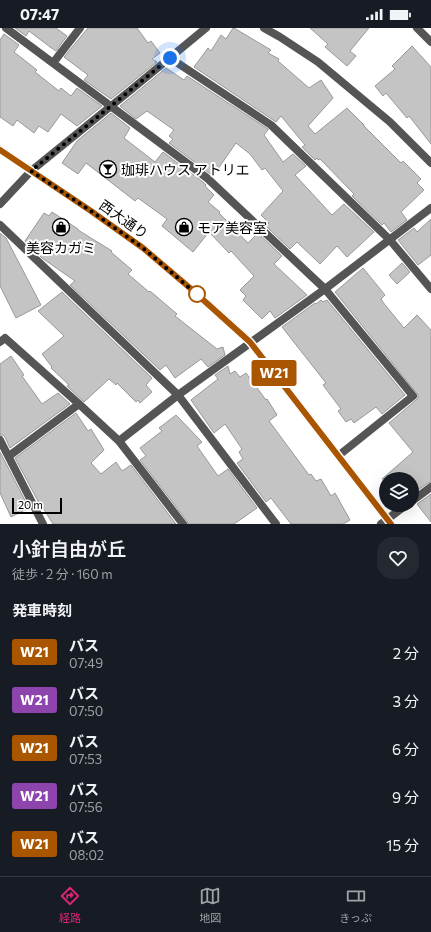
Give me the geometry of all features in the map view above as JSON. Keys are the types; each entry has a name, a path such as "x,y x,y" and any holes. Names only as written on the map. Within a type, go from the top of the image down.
{"street":[{"path":"6,28 206,178 325,289 413,396 338,456"},
{"path":"53,63 80,28"},
{"path":"0,204 31,171 206,28"},
{"path":"264,28 318,62 390,122 431,163"},
{"path":"417,28 431,42"},
{"path":"170,58 271,125 390,240 431,289"},
{"name":"西大通り","path":"0,150 143,248 250,342 338,456 386,522"},
{"path":"119,441 178,395 325,289 431,208"},
{"path":"0,225 178,395 276,524"},
{"path":"0,342 4,338 119,441 183,524"},
{"path":"8,456 79,404"},
{"path":"0,440 43,524"},
{"path":"419,496 431,487"},
{"path":"386,522 398,512"}],"building":[{"path":"15,28 56,28 67,36 56,51 29,31 26,36"},
{"path":"88,28 137,28 148,43 151,41 160,53 152,59 157,62 111,99 84,80 88,75 64,57"},
{"path":"233,28 271,50 268,53 279,59 278,61 309,88 321,80 333,98 308,126 315,134 347,108 401,163 403,161 421,179 417,183 424,190 401,212 407,220 391,232 384,223 382,225 352,196 354,194 320,159 318,160 317,158 315,160 302,147 305,145 281,116 276,122 194,67 208,48 211,51 221,35 226,39"},
{"path":"310,28 369,28 350,51 356,56 347,66 325,47 328,44"},
{"path":"4,34 19,45 14,52 37,70 35,72 59,91 61,88 71,96 77,88 102,106 77,126 61,114 48,132 39,126 34,133 17,120 13,126 0,117 0,40"},
{"path":"412,46 431,67 431,144 409,116 407,118 386,93 383,96 375,86 395,69 392,66"},
{"path":"166,68 184,80 187,76 268,129 264,135 283,162 293,154 306,166 295,175 332,215 344,204 374,232 347,257 337,246 320,264 297,242 290,249 266,226 269,223 261,215 283,191 265,168 262,170 250,154 236,143 213,176 169,143 173,139 169,136 174,130 147,111 136,119 120,106"},
{"path":"111,113 130,128 124,138 155,162 163,152 203,182 214,195 208,202 220,212 219,213 248,243 258,233 282,256 274,264 307,295 275,318 270,311 262,319 243,300 246,296 240,290 254,276 231,251 229,253 209,232 193,252 162,226 167,219 138,198 135,201 86,163 78,174 62,163 77,141"},
{"path":"52,212 112,251 111,252 132,270 128,274 177,314 175,316 217,349 223,347 225,355 208,367 201,359 175,378 166,365 160,370 70,285 75,281 42,258 25,241 44,213 49,216"},
{"path":"431,219 431,255 418,265 398,240 414,228 417,232"},
{"path":"0,233 6,238 41,305 16,318 0,286"},
{"path":"402,263 410,272 397,284 389,275"},
{"path":"363,268 385,295 381,299 382,301 404,328 417,315 431,330 431,482 419,489 419,472 390,472 413,452 389,423 416,400 418,395 335,292"},
{"path":"62,292 152,378 146,385 152,392 140,403 138,400 136,402 117,383 116,385 109,379 84,402 51,368 52,367 42,354 64,336 38,311"},
{"path":"321,300 323,302 327,300 405,395 382,414 376,407 354,423 351,419 346,422 338,411 341,409 323,385 326,383 282,327"},
{"path":"11,356 24,375 22,376 42,404 58,393 70,404 10,448 5,437 0,435 0,364"},
{"path":"228,366 230,374 235,371 240,377 246,373 266,400 267,399 277,415 269,421 309,475 311,474 316,481 321,479 331,496 335,493 350,520 343,524 291,524 271,498 266,502 237,463 243,459 239,452 242,449 225,424 214,433 191,400 218,379 215,375"},
{"path":"76,413 88,431 91,429 104,450 91,463 101,474 116,462 122,471 131,465 176,524 53,524 39,503 15,458"},
{"path":"176,415 202,442 197,446 218,476 228,469 257,508 234,524 188,524 140,460 146,456 140,448 162,431 159,428"},
{"path":"0,452 29,508 11,517 0,493"},
{"path":"431,494 431,522 419,507 419,503"}],"bus line":[{"name":"W21","path":"0,150 143,248 250,342 391,524"}],"place":[{"name":"珈琲ハウス アトリエ","path":"108,169"},
{"name":"美容カガミ","path":"61,227"},
{"name":"モア美容室","path":"184,227"}],"route":[{"path":"170,58 31,171 143,248 200,297 197,294"}]}
